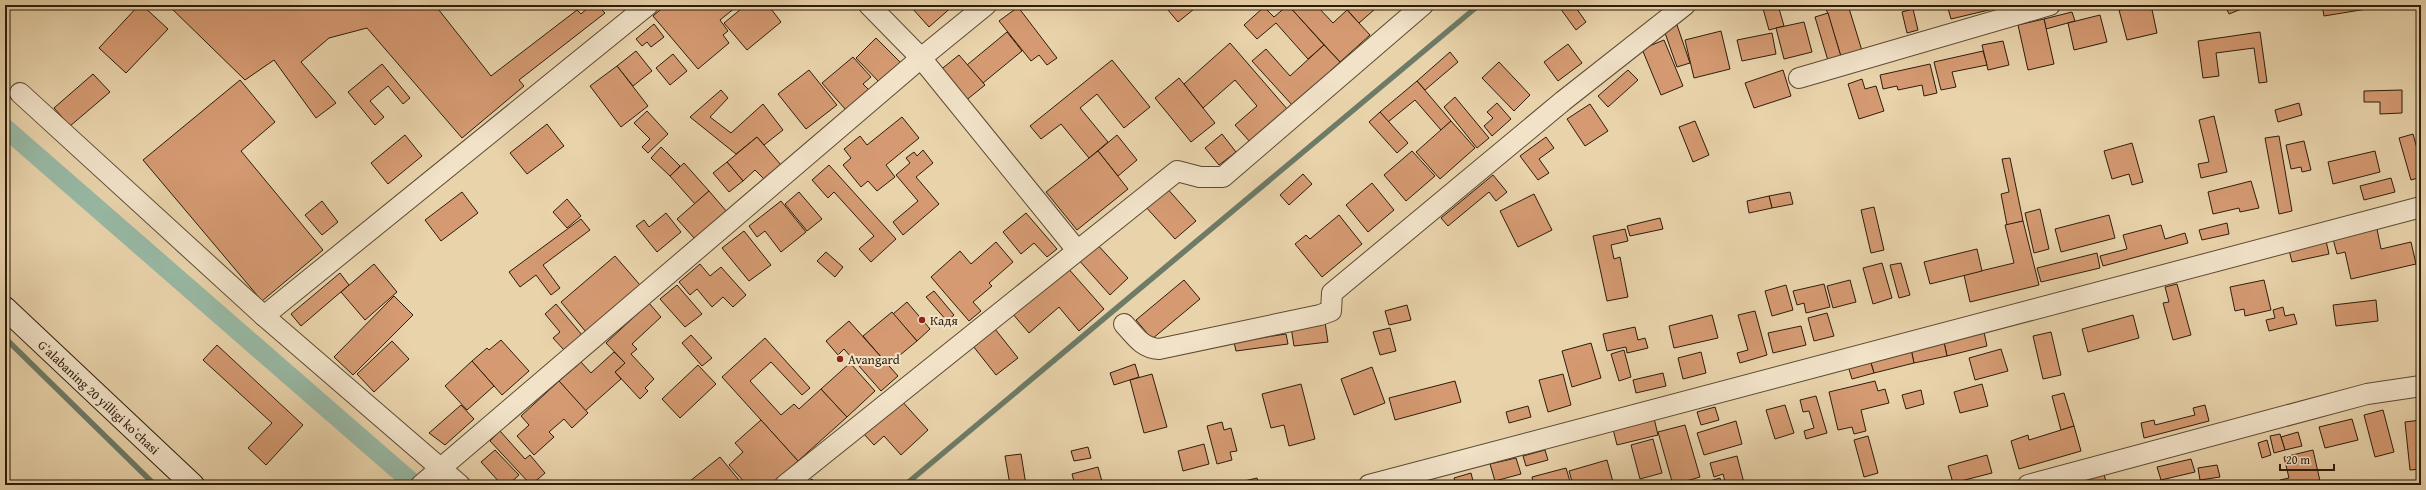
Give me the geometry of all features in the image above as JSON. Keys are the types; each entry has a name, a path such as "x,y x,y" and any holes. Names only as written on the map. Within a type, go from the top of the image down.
{"main road":[{"name":"Gʻalabaning 20 yilligi koʻchasi","path":"5,308 193,485"}],"street":[{"path":"264,316 648,5"},
{"path":"869,5 921,58 1076,249"},
{"path":"421,485 921,58 986,5"},
{"path":"785,485 1076,249 1177,170 1200,177 1223,177 1422,5"},
{"path":"1124,324 1142,344 1149,348 1159,349 1320,315 1331,311 1332,293 1563,101 1685,5"},
{"path":"1799,78 2050,5"},
{"path":"20,93 264,316 460,485"},
{"path":"1369,485 2421,207"},
{"path":"2028,485 2367,394 2421,386"}],"building":[{"path":"139,5 142,5 168,29 126,73 99,48"},
{"path":"168,5 435,5 491,76 577,10 581,14 591,5 597,5 605,13 519,80 524,86 462,138 367,28 329,38 301,62 336,103 316,118 274,60 245,80"},
{"path":"666,5 734,5 736,7 720,20 728,31 723,35 729,43 698,69 653,16"},
{"path":"746,5 768,5 781,22 747,50 724,23"},
{"path":"916,5 954,5 929,27 912,8"},
{"path":"1175,5 1199,5 1178,22 1168,10"},
{"path":"1288,5 1324,45 1308,59 1276,23 1257,39 1244,25 1264,7 1274,17"},
{"path":"1288,5 1316,5 1333,23 1347,10 1370,35 1340,62"},
{"path":"1343,5 1372,5 1375,9 1359,23"},
{"path":"1565,5 1574,5 1586,22 1576,30 1560,8"},
{"path":"1762,5 1778,5 1784,26 1769,30"},
{"path":"1810,5 1825,5 1811,9"},
{"path":"1825,5 1848,5 1863,54 1842,60"},
{"path":"1947,5 1992,5 1993,9 1951,19"},
{"path":"2141,5 2151,5 2157,33 2127,40 2119,10"},
{"path":"2225,5 2251,5 2229,14"},
{"path":"2322,5 2379,5 2379,7 2324,16"},
{"path":"1018,7 1057,58 1047,65 1039,55 1031,61 999,21"},
{"path":"1913,9 1918,30 1907,33 1902,12"},
{"path":"2072,12 2075,21 2046,29 2044,19"},
{"path":"1828,13 1842,60 1829,64 1815,17"},
{"path":"2100,15 2107,42 2074,50 2068,23"},
{"path":"2044,19 2054,64 2028,70 2018,25"},
{"path":"1804,22 1812,52 1784,59 1776,28"},
{"path":"654,24 664,37 651,47 647,42 642,46 636,39"},
{"path":"1677,25 1690,63 1677,67 1664,30"},
{"path":"1721,31 1730,69 1694,78 1685,40"},
{"path":"1007,32 1022,51 983,83 967,65"},
{"path":"2260,32 2267,82 2259,83 2254,48 2216,53 2219,76 2203,78 2198,41"},
{"path":"1772,33 1776,54 1742,61 1737,40"},
{"path":"876,38 901,63 880,83 856,58"},
{"path":"1664,40 1683,86 1661,95 1642,49"},
{"path":"2003,41 2009,65 1988,70 1982,45"},
{"path":"1230,43 1288,110 1251,143 1235,125 1257,106 1235,80 1203,108 1184,84"},
{"path":"1568,44 1582,63 1558,81 1544,62"},
{"path":"1324,45 1340,62 1293,106 1252,61 1266,49 1290,76"},
{"path":"636,51 652,71 633,86 617,66"},
{"path":"1983,51 1987,65 1952,72 1956,87 1941,90 1934,62"},
{"path":"1450,52 1458,62 1425,90 1417,81"},
{"path":"673,54 687,71 670,85 656,68"},
{"path":"959,55 985,85 964,102 939,71"},
{"path":"853,57 871,77 863,84 869,90 846,110 822,83"},
{"path":"1112,60 1150,107 1124,128 1097,94 1080,108 1108,142 1089,158 1061,124 1041,139 1030,126"},
{"path":"1499,62 1530,95 1514,111 1482,78"},
{"path":"382,64 410,98 403,104 388,86 370,101 384,117 375,125 348,92"},
{"path":"1930,64 1937,93 1924,96 1922,85 1898,90 1897,86 1883,89 1880,75"},
{"path":"617,66 648,106 621,127 590,86"},
{"path":"809,70 837,105 806,129 778,94"},
{"path":"1628,70 1638,80 1608,107 1598,96"},
{"path":"1783,70 1791,96 1754,108 1745,83"},
{"path":"93,74 110,92 70,126 54,108"},
{"path":"1179,78 1215,123 1191,142 1155,98"},
{"path":"1862,79 1865,89 1876,86 1884,111 1859,119 1848,84"},
{"path":"240,80 275,122 241,151 323,250 262,301 143,160"},
{"path":"1417,81 1451,121 1441,130 1415,100 1388,122 1380,112"},
{"path":"721,90 728,98 710,117 731,133 763,104 783,130 764,145 757,137 736,154 690,117"},
{"path":"2402,90 2402,113 2380,114 2380,102 2364,102 2364,91"},
{"path":"1455,97 1489,138 1477,148 1444,107"},
{"path":"1497,103 1511,119 1492,136 1484,126 1493,118 1487,112"},
{"path":"2299,103 2302,115 2278,122 2275,110"},
{"path":"1590,104 1608,131 1585,146 1567,119"},
{"path":"647,111 668,134 648,153 642,147 650,139 634,123"},
{"path":"1380,112 1408,143 1397,153 1369,122"},
{"path":"2214,116 2227,172 2201,178 2198,164 2209,162 2199,120"},
{"path":"902,117 919,138 886,165 895,177 877,191 868,181 861,187 843,165 851,158 844,149 860,136 867,145"},
{"path":"1451,121 1475,148 1440,179 1416,152"},
{"path":"1695,121 1709,155 1693,162 1679,127"},
{"path":"547,124 564,146 527,174 510,153"},
{"path":"1222,134 1236,152 1219,165 1205,148"},
{"path":"2413,134 2421,163 2421,177 2411,180 2399,138"},
{"path":"405,135 422,156 388,184 371,163"},
{"path":"1117,135 1137,160 1118,176 1098,151"},
{"path":"2279,136 2292,211 2279,214 2265,138"},
{"path":"757,137 781,165 764,179 755,170 743,181 727,162"},
{"path":"1546,137 1554,148 1539,159 1549,173 1538,180 1520,156"},
{"path":"2304,141 2311,170 2302,172 2301,167 2291,169 2286,145"},
{"path":"2132,143 2143,182 2132,185 2129,174 2112,179 2104,151"},
{"path":"661,147 680,166 670,176 651,158"},
{"path":"923,150 933,163 916,177 939,204 903,235 893,222 918,201 896,175 910,163 906,158 914,152 917,156"},
{"path":"1098,151 1128,189 1077,230 1046,192"},
{"path":"1412,151 1435,176 1406,201 1384,175"},
{"path":"2375,151 2380,172 2333,184 2328,162"},
{"path":"2010,158 2023,221 2007,225 2001,194 2009,192 2002,159"},
{"path":"727,162 743,181 729,192 713,173"},
{"path":"684,163 709,191 695,204 670,176"},
{"path":"829,165 896,239 871,262 859,249 874,236 834,192 828,198 812,180"},
{"path":"1303,174 1312,184 1289,205 1280,195"},
{"path":"1493,175 1507,192 1496,201 1489,192 1448,226 1441,218"},
{"path":"2391,178 2395,192 2364,200 2360,186"},
{"path":"2251,181 2259,208 2240,212 2239,208 2213,214 2208,192"},
{"path":"1372,183 1394,210 1368,232 1346,205"},
{"path":"1165,186 1196,221 1175,239 1144,205"},
{"path":"709,191 727,212 695,239 677,219"},
{"path":"462,192 478,213 441,241 425,220"},
{"path":"799,192 822,219 807,231 785,204"},
{"path":"1790,192 1793,204 1772,208 1769,196"},
{"path":"1534,194 1552,230 1518,247 1500,211"},
{"path":"1769,196 1772,208 1749,213 1747,201"},
{"path":"567,199 581,216 567,228 553,212"},
{"path":"322,201 338,222 322,235 305,215"},
{"path":"781,201 806,232 781,252 765,231 757,237 749,226"},
{"path":"1874,207 1884,250 1871,253 1861,210"},
{"path":"2040,209 2049,249 2034,253 2025,213"},
{"path":"666,213 681,232 657,252 636,226 644,220 649,227"},
{"path":"1026,213 1057,249 1047,257 1034,243 1021,254 1003,232"},
{"path":"1339,215 1362,244 1322,277 1295,244 1306,235 1310,239"},
{"path":"2109,215 2115,238 2061,252 2055,229"},
{"path":"1660,218 1663,229 1630,236 1627,226"},
{"path":"581,219 590,230 543,265 560,288 551,295 536,275 520,287 509,272"},
{"path":"2023,221 2039,285 1970,302 1964,275 2014,263 2005,225"},
{"path":"2227,223 2229,234 2202,240 2199,230"},
{"path":"2161,225 2165,239 2185,233 2188,243 2103,266 2100,256 2127,249 2123,235"},
{"path":"1625,229 1628,241 1611,245 1614,259 1620,257 1628,297 1607,301 1593,236"},
{"path":"2377,229 2381,249 2411,242 2416,264 2351,279 2345,252 2337,254 2333,239"},
{"path":"744,231 771,265 749,281 722,248"},
{"path":"2326,241 2329,254 2292,262 2289,250"},
{"path":"996,242 1013,262 989,283 992,286 973,302 981,311 969,321 931,277 960,251 971,264"},
{"path":"1095,242 1128,278 1110,295 1077,258"},
{"path":"1977,249 1982,271 1930,284 1924,262"},
{"path":"826,252 843,267 835,277 817,261"},
{"path":"2097,253 2100,268 2041,282 2037,268"},
{"path":"615,256 640,285 586,332 561,302"},
{"path":"1882,263 1892,298 1873,304 1863,268"},
{"path":"1901,263 1910,295 1899,298 1890,265"},
{"path":"374,264 397,292 365,320 341,292"},
{"path":"700,264 710,276 721,267 746,295 733,307 723,297 712,307 697,289 690,295 679,282"},
{"path":"1066,266 1104,309 1079,331 1059,307 1029,333 1012,313"},
{"path":"340,273 349,285 301,326 291,314"},
{"path":"1184,280 1200,299 1152,339 1136,320"},
{"path":"1850,280 1856,302 1833,308 1827,286"},
{"path":"2264,280 2271,310 2245,316 2244,309 2235,311 2230,287"},
{"path":"1824,284 1830,307 1806,313 1804,303 1797,305 1793,291"},
{"path":"2177,284 2191,335 2173,340 2163,303 2169,302 2165,287"},
{"path":"677,285 702,314 685,327 660,299"},
{"path":"1786,285 1793,310 1772,316 1765,291"},
{"path":"934,291 954,315 947,321 926,297"},
{"path":"394,296 413,315 353,375 334,357"},
{"path":"2376,300 2378,321 2336,326 2333,305"},
{"path":"907,302 930,329 917,341 893,314"},
{"path":"649,303 661,317 632,344 637,349 631,354 654,379 645,388 648,391 640,399 615,372 625,363 606,343"},
{"path":"556,304 582,335 564,350 553,338 560,332 545,314"},
{"path":"1407,305 1411,320 1389,325 1385,311"},
{"path":"2283,307 2285,316 2294,314 2297,324 2269,331 2266,320 2275,318 2273,310"},
{"path":"1755,311 1767,355 1740,363 1737,353 1748,350 1738,315"},
{"path":"892,312 917,341 888,365 863,336"},
{"path":"1827,313 1834,336 1814,341 1808,318"},
{"path":"1712,315 1718,338 1674,348 1669,326"},
{"path":"2133,315 2139,338 2088,352 2082,329"},
{"path":"849,321 898,376 881,391 844,349 838,355 826,341"},
{"path":"1325,322 1328,342 1294,346 1291,327"},
{"path":"1801,326 1806,345 1773,353 1768,333"},
{"path":"1635,327 1638,340 1645,338 1648,348 1627,353 1626,347 1607,351 1603,334"},
{"path":"1390,328 1396,351 1380,355 1373,332"},
{"path":"995,329 1018,358 996,375 973,346"},
{"path":"1984,332 1987,346 1947,356 1944,342"},
{"path":"2051,332 2061,375 2043,379 2033,336"},
{"path":"1286,334 1288,344 1236,351 1234,342"},
{"path":"691,335 712,358 702,366 682,343"},
{"path":"765,338 810,388 802,395 771,362 750,381 781,415 794,404 799,409 821,389 847,417 798,461 722,377"},
{"path":"501,340 529,371 502,395 472,361 487,348 489,350"},
{"path":"392,341 409,359 374,392 357,374"},
{"path":"1944,342 1947,356 1914,363 1911,349"},
{"path":"1591,343 1601,378 1572,387 1562,351"},
{"path":"217,345 303,425 266,465 248,448 272,423 203,360"},
{"path":"1911,349 1914,363 1874,373 1870,360"},
{"path":"2001,349 2008,371 1975,380 1969,358"},
{"path":"1624,350 1631,377 1619,381 1611,354"},
{"path":"614,352 625,363 615,372 621,379 585,411 559,381 581,362 591,373"},
{"path":"1701,352 1706,373 1683,379 1678,358"},
{"path":"1870,360 1874,373 1852,379 1848,366"},
{"path":"472,361 494,386 467,410 445,386"},
{"path":"850,363 875,391 847,417 821,389"},
{"path":"1135,364 1139,377 1114,385 1110,373"},
{"path":"698,365 716,384 680,418 662,399"},
{"path":"1372,367 1385,403 1354,415 1341,379"},
{"path":"1663,373 1666,386 1636,393 1633,380"},
{"path":"1152,374 1167,427 1144,433 1130,380"},
{"path":"1563,374 1571,405 1548,412 1539,380"},
{"path":"559,381 588,413 572,428 564,419 549,432 554,437 534,455 517,436 529,425 521,416"},
{"path":"1455,381 1461,402 1395,420 1389,398"},
{"path":"1875,381 1878,391 1885,389 1889,403 1861,410 1866,431 1854,434 1852,427 1838,430 1829,392"},
{"path":"1301,384 1315,439 1289,446 1284,425 1271,428 1262,394"},
{"path":"1982,384 1988,406 1960,413 1954,392"},
{"path":"1921,390 1924,404 1906,409 1902,395"},
{"path":"2064,393 2074,426 2061,430 2052,396"},
{"path":"1816,396 1827,433 1806,439 1804,431 1814,428 1809,411 1803,412 1800,400"},
{"path":"900,399 928,430 901,455 884,436 874,445 863,433"},
{"path":"461,405 474,419 445,445 429,433"},
{"path":"1785,405 1794,433 1775,439 1766,410"},
{"path":"2205,405 2209,421 2144,438 2141,423 2154,420 2155,425 2195,415 2193,408"},
{"path":"1528,406 1531,417 1509,423 1506,412"},
{"path":"1715,407 1719,420 1701,425 1697,412"},
{"path":"2383,410 2394,452 2375,457 2364,415"},
{"path":"1654,418 1658,435 1617,445 1613,429"},
{"path":"2352,419 2358,440 2325,448 2319,427"},
{"path":"761,420 798,461 770,485 747,485 729,465 743,452 735,443"},
{"path":"2421,420 2421,469 2410,470 2405,422"},
{"path":"1736,421 1742,444 1704,455 1697,433"},
{"path":"1222,422 1224,430 1231,428 1237,451 1230,452 1232,460 1217,464 1207,426"},
{"path":"1685,425 1700,477 1673,485 1658,432"},
{"path":"2074,426 2081,451 2019,469 2011,441 2028,435 2029,440"},
{"path":"500,431 525,459 530,455 545,473 531,485 490,441"},
{"path":"2298,432 2302,446 2285,450 2281,437"},
{"path":"2280,434 2285,450 2274,453 2270,436"},
{"path":"1868,436 1878,473 1864,477 1854,440"},
{"path":"1653,439 1662,473 1640,479 1631,445"},
{"path":"2267,440 2271,455 2262,458 2258,443"},
{"path":"1204,444 1209,464 1183,471 1178,451"},
{"path":"1088,447 1091,458 1074,461 1071,451"},
{"path":"495,450 519,475 508,485 502,485 481,462"},
{"path":"1545,450 1548,460 1526,466 1523,456"},
{"path":"2313,450 2320,481 2304,485 2281,485 2280,480 2289,478 2284,457"},
{"path":"1021,454 1026,485 1010,485 1005,456"},
{"path":"1987,455 1992,473 1953,483 1948,466"},
{"path":"1737,456 1744,483 1726,485 1723,474 1714,477 1710,463"},
{"path":"720,457 743,485 685,485"},
{"path":"1516,458 1521,474 1495,481 1490,464"},
{"path":"2191,459 2195,472 2161,480 2157,467"},
{"path":"1607,460 1613,482 1603,485 1573,485 1569,471"},
{"path":"2217,465 2220,477 2200,480 2198,468"},
{"path":"1098,467 1103,485 1075,485 1072,474"},
{"path":"1566,468 1571,485 1534,485 1532,477"},
{"path":"2103,471 2107,485 2092,485 2089,475"},
{"path":"1471,473 1474,485 1456,485 1454,478"},
{"path":"1257,478 1259,485 1227,485"},
{"path":"1720,478 1722,485 1696,485"},
{"path":"812,479 817,485 804,485"}],"waterway":[{"path":"905,485 1479,5"},
{"path":"5,128 415,485"},
{"path":"5,338 155,485"}],"place":[{"name":"Кадя","path":"922,320"},
{"name":"Avangard","path":"840,359"}]}
